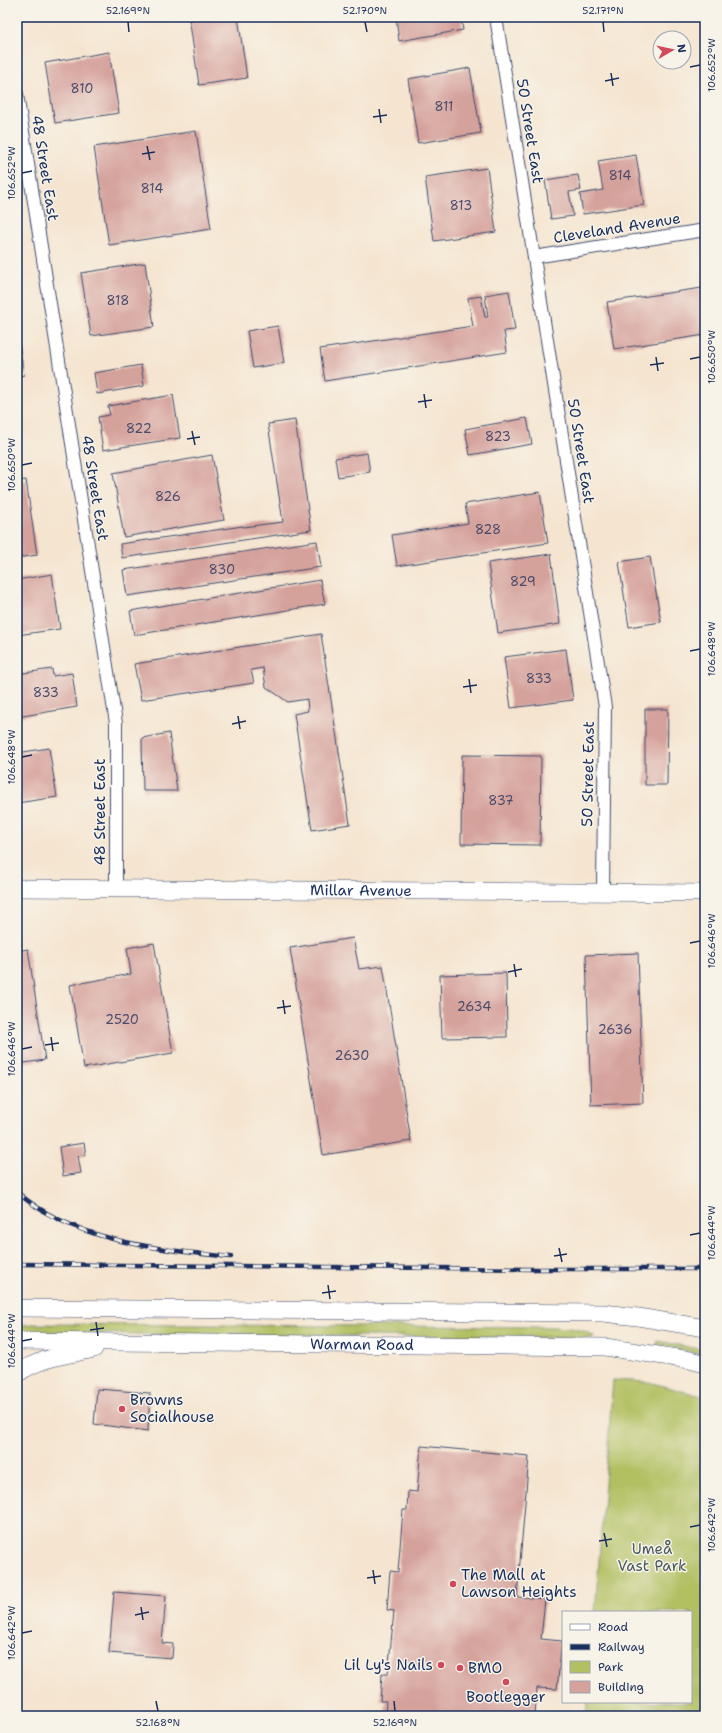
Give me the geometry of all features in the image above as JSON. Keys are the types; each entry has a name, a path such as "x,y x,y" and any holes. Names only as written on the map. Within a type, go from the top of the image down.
{"main road":[{"name":"Millar Avenue","path":"17,888 116,890 705,893"},
{"path":"17,1308 603,1313 638,1316 705,1328"},
{"name":"Warman Road","path":"17,1341 605,1347 690,1360 705,1364"},
{"path":"17,1374 29,1365 48,1358 128,1343"}],"street":[{"name":"50 Street East","path":"496,17 605,707 603,892"},
{"name":"48 Street East","path":"17,94 116,723 116,890"},
{"name":"Cleveland Avenue","path":"534,257 705,230"}],"green space":[{"path":"32,1324 554,1327 579,1330 594,1336 592,1338 17,1333 17,1326"},
{"path":"657,1341 705,1350 705,1355 657,1345"},
{"name":"Umeå Vast Park","path":"613,1380 648,1382 705,1397 705,1716 586,1716 587,1703 692,1703 692,1611 595,1611"}],"building":[{"path":"189,17 238,17 247,78 199,85"},
{"path":"396,17 461,17 463,30 399,41"},
{"path":"109,52 119,113 55,123 45,63"},
{"path":"470,68 481,133 418,143 408,79"},
{"path":"196,131 211,229 109,245 94,147"},
{"path":"636,155 644,205 583,214 580,194 603,190 598,161"},
{"path":"487,168 496,232 434,241 425,177"},
{"path":"578,175 581,190 569,192 573,216 551,219 545,180"},
{"path":"145,263 154,327 91,336 81,273"},
{"path":"702,288 705,309 705,335 614,349 607,302"},
{"path":"509,291 515,330 504,331 507,352 325,381 320,349 473,326 468,298 481,296 485,317 488,317 485,295"},
{"path":"278,326 284,363 253,368 247,331"},
{"path":"19,342 24,375 17,377 17,343"},
{"path":"141,365 144,386 97,394 94,373"},
{"path":"173,395 180,438 103,450 98,417 110,415 108,406"},
{"path":"527,418 532,444 470,455 465,429"},
{"path":"295,420 311,530 122,558 120,544 243,526 283,522 268,424"},
{"path":"367,453 370,472 338,477 335,458"},
{"path":"212,455 224,520 124,537 113,473"},
{"path":"26,480 37,555 17,558 17,481"},
{"path":"540,492 548,543 397,566 392,535 468,523 465,504"},
{"path":"317,541 321,567 127,596 123,570"},
{"path":"551,554 560,624 498,633 488,563"},
{"path":"650,557 661,622 629,627 619,562"},
{"path":"52,574 60,629 17,635 17,580"},
{"path":"320,580 325,604 134,635 130,611"},
{"path":"321,634 350,824 312,830 294,714 308,711 307,699 288,702 266,687 263,668 251,670 254,683 141,700 134,664"},
{"path":"566,649 573,700 511,708 504,657"},
{"path":"52,669 53,676 72,673 77,707 17,717 17,674"},
{"path":"645,709 668,709 667,785 645,785"},
{"path":"169,733 177,791 143,791 142,738"},
{"path":"49,748 57,797 17,803 17,753"},
{"path":"462,755 541,756 540,845 461,844"},
{"path":"353,938 359,969 383,966 411,1141 323,1155 290,948"},
{"path":"154,943 173,1053 84,1068 70,985 131,974 127,948"},
{"path":"28,949 45,1060 17,1064 17,951"},
{"path":"638,953 643,1103 591,1105 586,955"},
{"path":"506,973 507,1037 442,1038 440,975"},
{"path":"84,1143 86,1155 78,1156 81,1173 63,1176 59,1147"},
{"name":"Browns Socialhouse","path":"97,1389 150,1393 148,1431 94,1424"},
{"name":"The Mall at Lawson Heights","path":"421,1446 529,1456 517,1597 545,1599 541,1639 562,1641 557,1689 537,1688 535,1716 385,1716 386,1701 380,1701 382,1674 388,1674 394,1611 387,1610 390,1571 398,1572 403,1510 407,1510 408,1491 417,1492"},
{"path":"114,1592 166,1596 162,1643 173,1644 172,1658 109,1653"}],"railway":[{"path":"17,1192 40,1209 64,1222 91,1232 146,1246 231,1257"},
{"path":"17,1264 532,1269 705,1269"}],"place":[{"name":"Browns Socialhouse","path":"122,1409"},
{"name":"The Mall at Lawson Heights","path":"453,1584"},
{"name":"Lil Ly's Nails","path":"441,1665"},
{"name":"BMO","path":"460,1668"},
{"name":"Bootlegger","path":"506,1682"}]}
